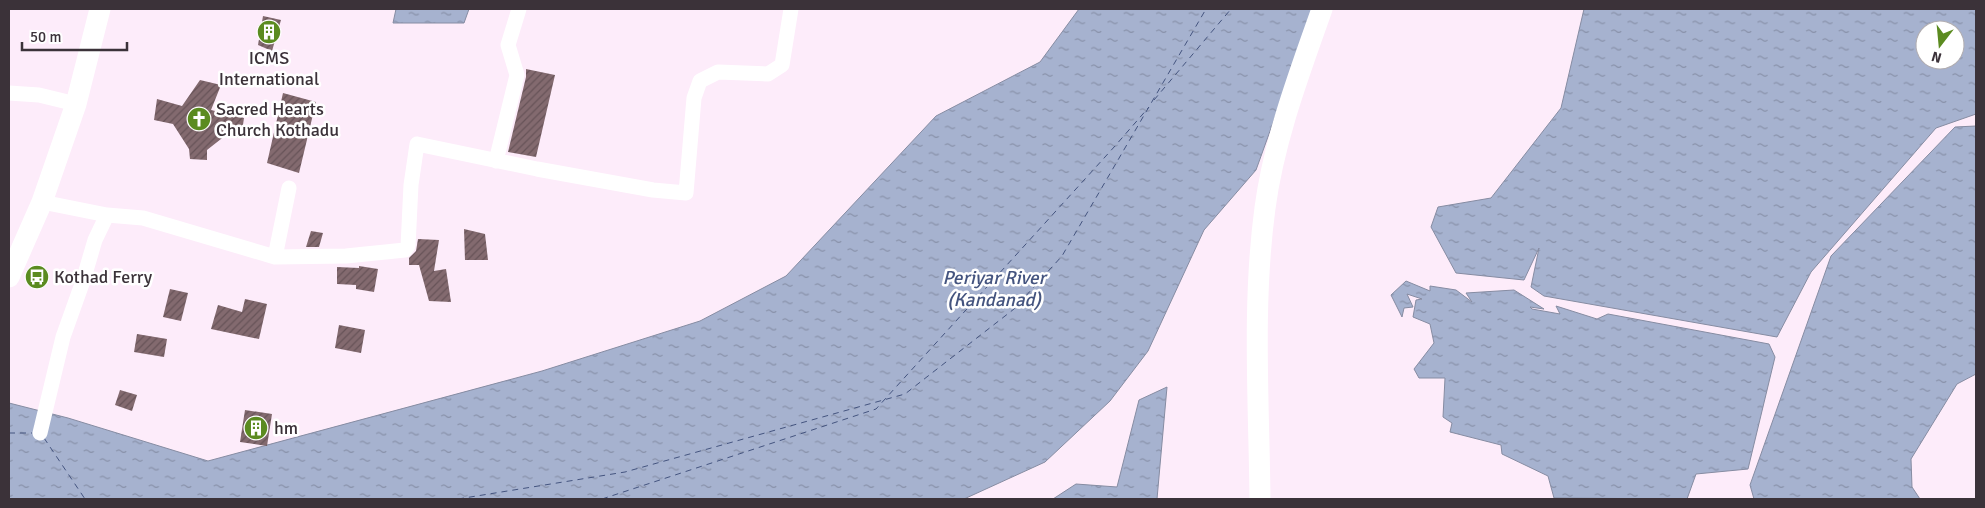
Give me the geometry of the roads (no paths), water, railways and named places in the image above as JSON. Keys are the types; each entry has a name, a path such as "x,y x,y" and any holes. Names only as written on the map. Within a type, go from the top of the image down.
{"street":[{"path":"9,277 42,202 76,104 100,9"},
{"path":"496,161 517,74 508,45 519,9"},
{"path":"42,202 107,215 143,218 275,257 346,256 405,250 408,246 411,184 418,144 496,161 644,188 686,193 694,98 700,81 718,72 768,74 782,65 790,9"},
{"path":"1260,499 1258,285 1265,208 1280,136 1322,9"},
{"path":"9,94 39,95 76,104"},
{"path":"275,257 289,188"},
{"path":"40,433 63,337 95,240 107,215"}],"water":[{"path":"396,9 469,9 464,23 393,23"},
{"name":"Periyar River (Kandanad)","path":"1079,9 1314,9 1256,170 1204,230 1148,351 1110,401 1045,462 964,499 9,499 9,403 68,418 208,461 542,371 700,321 786,276 936,116 1040,62"},
{"path":"1584,9 1976,9 1976,114 1936,128 1811,272 1777,337 1544,296 1531,287 1539,248 1524,280 1456,273 1431,227 1438,207 1491,198 1561,108"},
{"path":"1976,126 1976,374 1957,384 1911,459 1912,487 1920,499 1754,499 1750,485 1831,256 1955,127"},
{"path":"1406,281 1430,291 1430,286 1456,290 1472,302 1466,293 1514,290 1544,309 1530,307 1532,309 1560,314 1556,306 1597,319 1608,314 1769,344 1775,357 1748,469 1696,474 1687,499 1554,498 1548,476 1502,454 1501,445 1450,432 1452,423 1443,417 1445,378 1419,378 1414,369 1434,343 1430,324 1413,317 1416,300 1422,299 1407,294 1413,307 1404,308 1402,317 1391,295"},
{"path":"1167,387 1157,499 1053,499 1076,484 1117,487 1139,400"}],"place":[{"name":"ICMS International","path":"269,32"},
{"name":"Sacred Hearts Church Kothadu","path":"199,119"},
{"name":"Kothad Ferry","path":"37,277"},
{"name":"hm","path":"256,428"}]}
